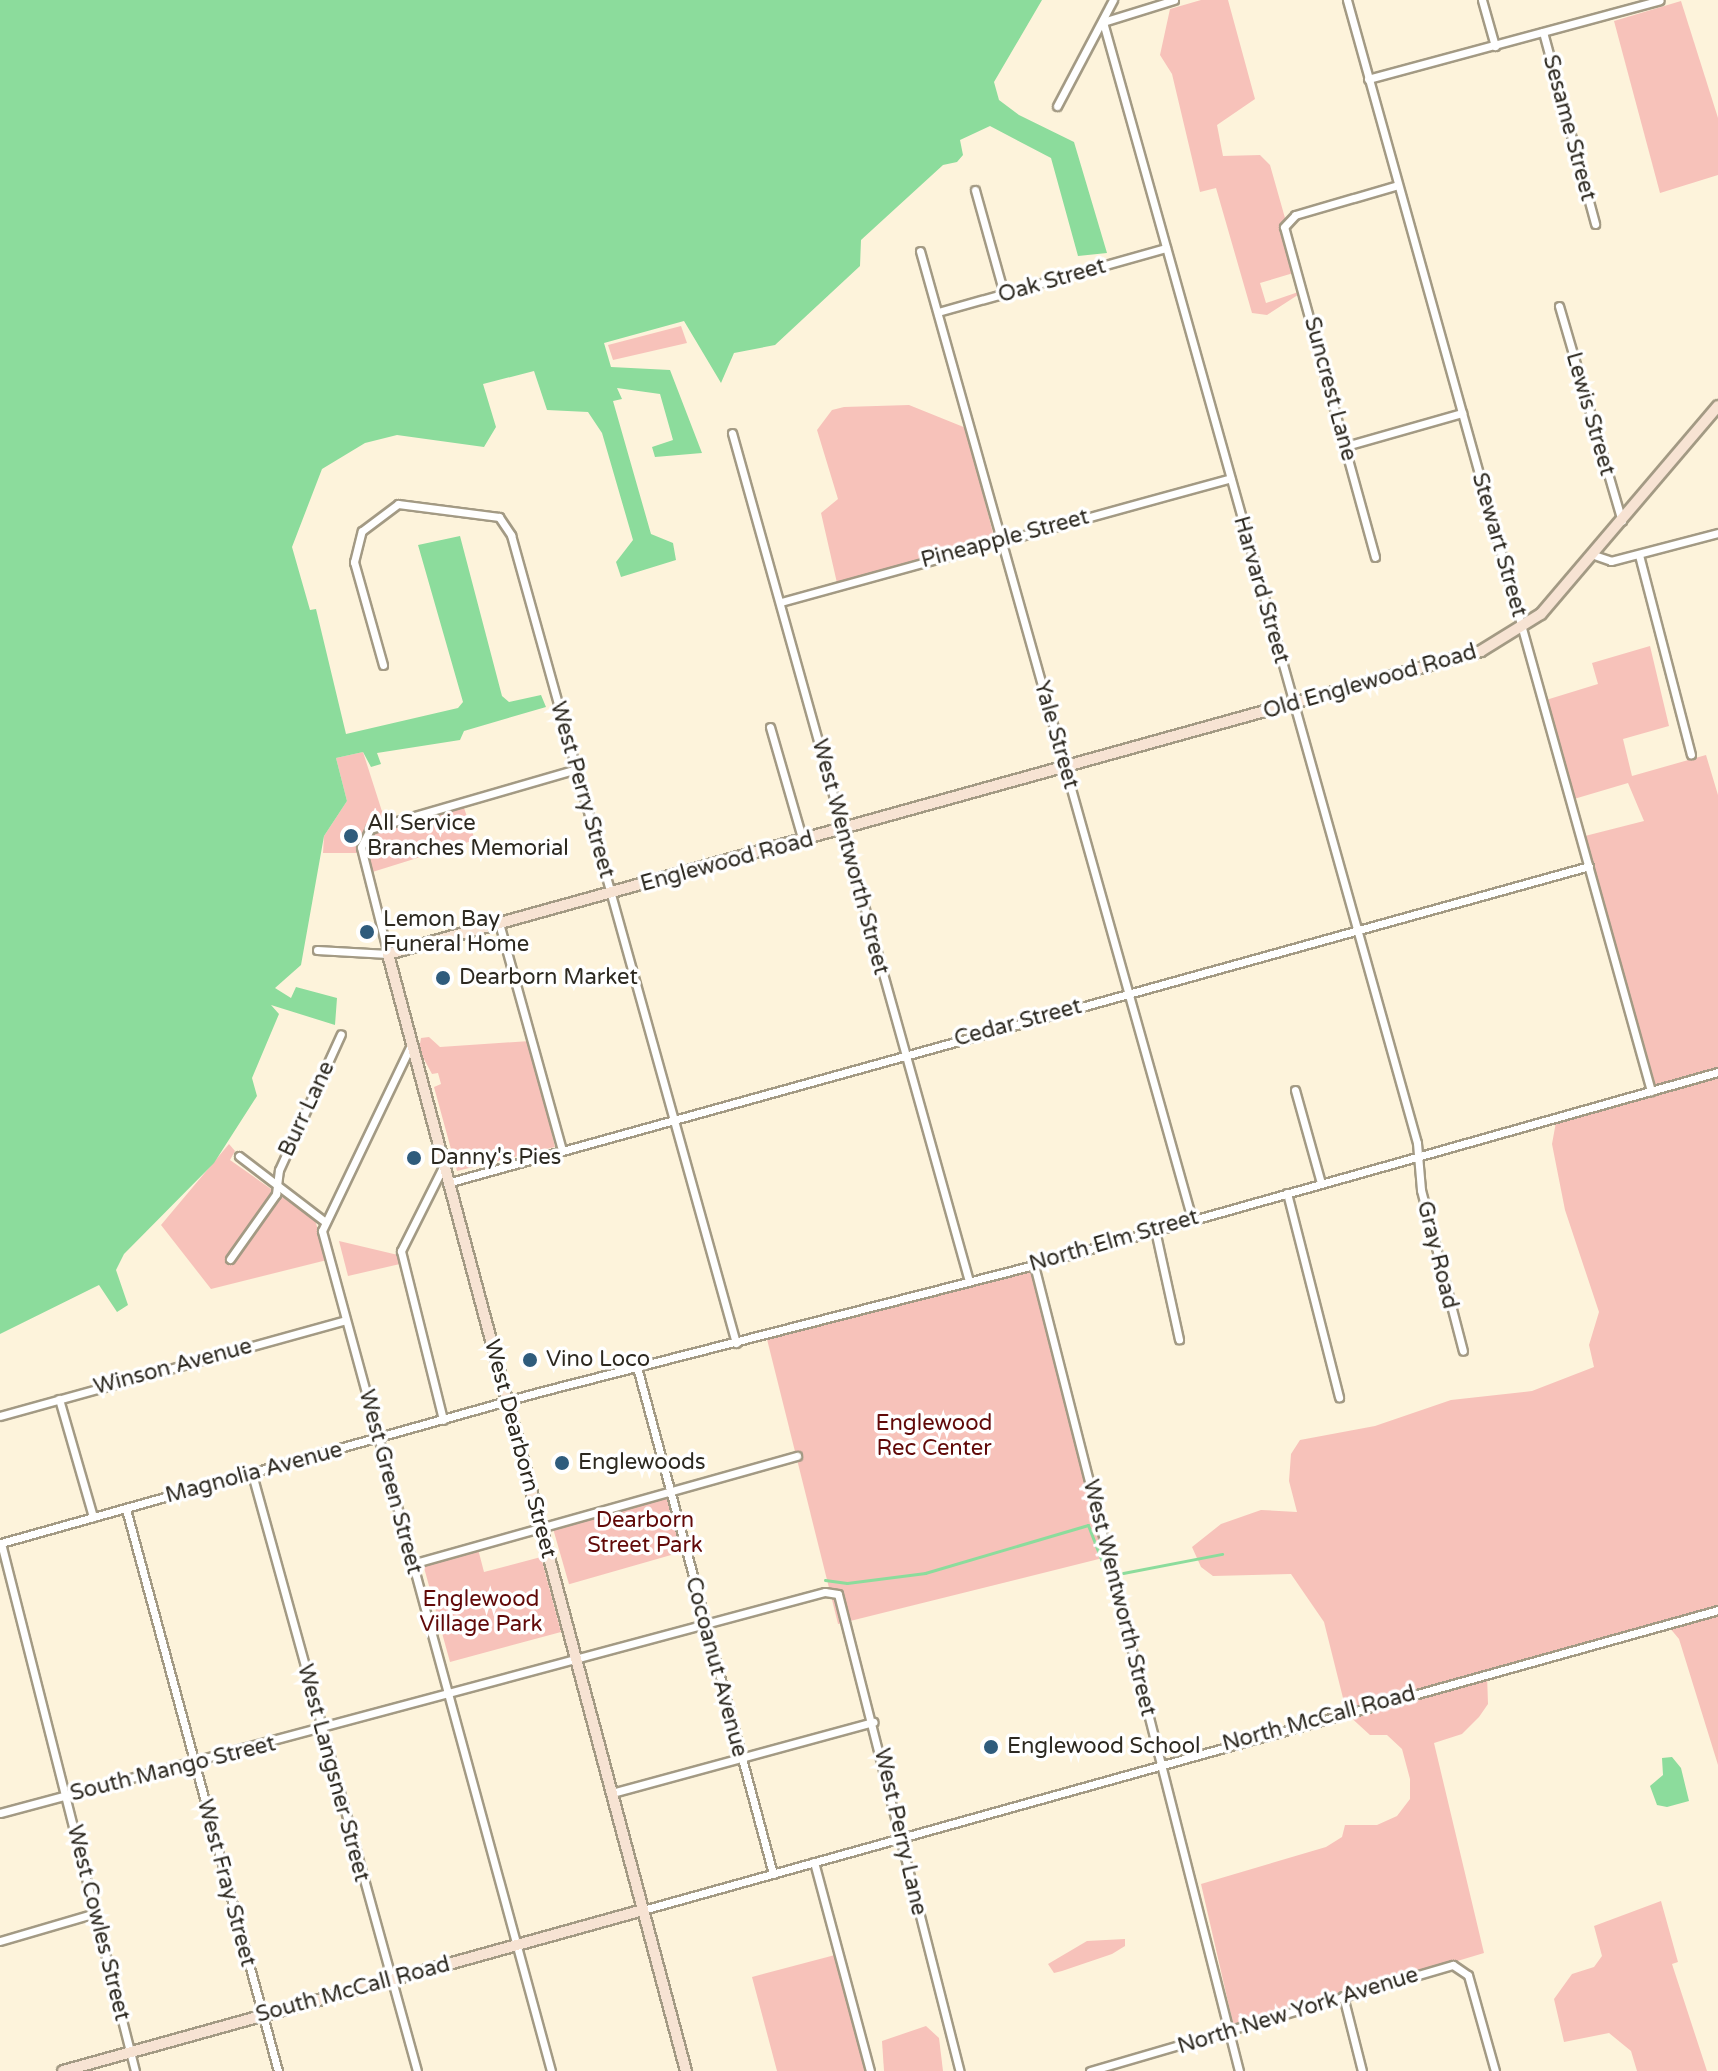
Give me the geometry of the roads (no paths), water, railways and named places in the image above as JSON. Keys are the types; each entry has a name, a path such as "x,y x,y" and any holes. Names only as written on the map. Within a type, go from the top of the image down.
{"street":[{"path":"1057,106 1113,0"},
{"path":"1103,22 1174,0"},
{"name":"Stewart Street","path":"1347,0 1651,1091"},
{"path":"1482,0 1495,46"},
{"path":"1619,0 1621,11"},
{"path":"1368,79 1660,0"},
{"name":"Harvard Street","path":"1103,22 1417,1143 1416,1157"},
{"name":"Sesame Street","path":"1543,32 1595,224"},
{"name":"Suncrest Lane","path":"1375,557 1286,221 1398,185"},
{"path":"975,190 1004,294"},
{"name":"Oak Street","path":"938,312 1166,248"},
{"name":"Yale Street","path":"920,251 1192,1219"},
{"name":"Lewis Street","path":"1559,306 1622,521"},
{"name":"Old Englewood Road","path":"1066,768 1460,658 1523,629 1594,555 1718,406"},
{"path":"1346,446 1462,413"},
{"name":"West Wentworth Street","path":"732,433 969,1281"},
{"name":"Pineapple Street","path":"781,602 1230,478"},
{"name":"West Perry Street","path":"383,665 354,562 362,531 398,504 499,517 511,535 736,1343"},
{"path":"1594,555 1611,561 1718,533"},
{"path":"1639,555 1691,754"},
{"path":"770,727 803,841"},
{"name":"Englewood Road","path":"388,954 1066,768"},
{"name":"West Dearborn Street","path":"576,769 370,829 361,847 447,1183 686,2071"},
{"name":"Cedar Street","path":"447,1183 1589,866"},
{"path":"499,923 562,1150"},
{"path":"317,950 388,954"},
{"name":"Burr Lane","path":"230,1259 276,1194 275,1185 341,1034"},
{"path":"239,1156 324,1221 411,1045"},
{"name":"North Elm Street","path":"507,1402 1034,1265 1718,1072"},
{"path":"1295,1090 1321,1183"},
{"name":"Gray Road","path":"1416,1157 1463,1351"},
{"path":"443,1167 401,1251 443,1420"},
{"path":"1287,1193 1339,1397"},
{"name":"West Green Street","path":"324,1221 345,1320 551,2071"},
{"path":"1155,1230 1179,1339"},
{"name":"West Wentworth Street","path":"1034,1265 1239,2071"},
{"name":"Winson Avenue","path":"0,1416 345,1320"},
{"name":"Cocoanut Avenue","path":"637,1367 773,1874"},
{"path":"59,1399 93,1517"},
{"name":"Magnolia Avenue","path":"1,1542 507,1402"},
{"path":"412,1564 797,1456"},
{"name":"West Langsner Street","path":"252,1474 417,2071"},
{"name":"West Fray Street","path":"126,1509 278,2071"},
{"name":"West Cowles Street","path":"1,1542 135,2071"},
{"name":"South Mango Street","path":"0,1813 321,1730 825,1592 838,1594"},
{"name":"West Perry Lane","path":"838,1594 874,1722 960,2071"},
{"name":"North McCall Road","path":"643,1910 1718,1610"},
{"path":"612,1793 874,1722"},
{"path":"814,1862 870,2071"},
{"name":"South McCall Road","path":"63,2071 643,1910"},
{"path":"0,1941 96,1913"},
{"name":"North New York Avenue","path":"1090,2071 1343,1996 1460,1967 1481,2009 1495,2071"},
{"path":"1343,1996 1362,2071"}],"waterway":[{"path":"825,1580 847,1583 925,1573 1088,1525 1103,1564"},
{"path":"1123,1573 1222,1554"}],"place":[{"name":"All Service Branches Memorial","path":"351,836"},
{"name":"Lemon Bay Funeral Home","path":"367,932"},
{"name":"Dearborn Market","path":"443,978"},
{"name":"Danny's Pies","path":"414,1158"},
{"name":"Vino Loco","path":"530,1360"},
{"name":"Englewoods","path":"562,1463"},
{"name":"Englewood School","path":"991,1747"}],"park label":[{"name":"Englewood Rec Center","path":"934,1436"},
{"name":"Dearborn Street Park","path":"645,1532"},
{"name":"Englewood Village Park","path":"481,1612"}]}
